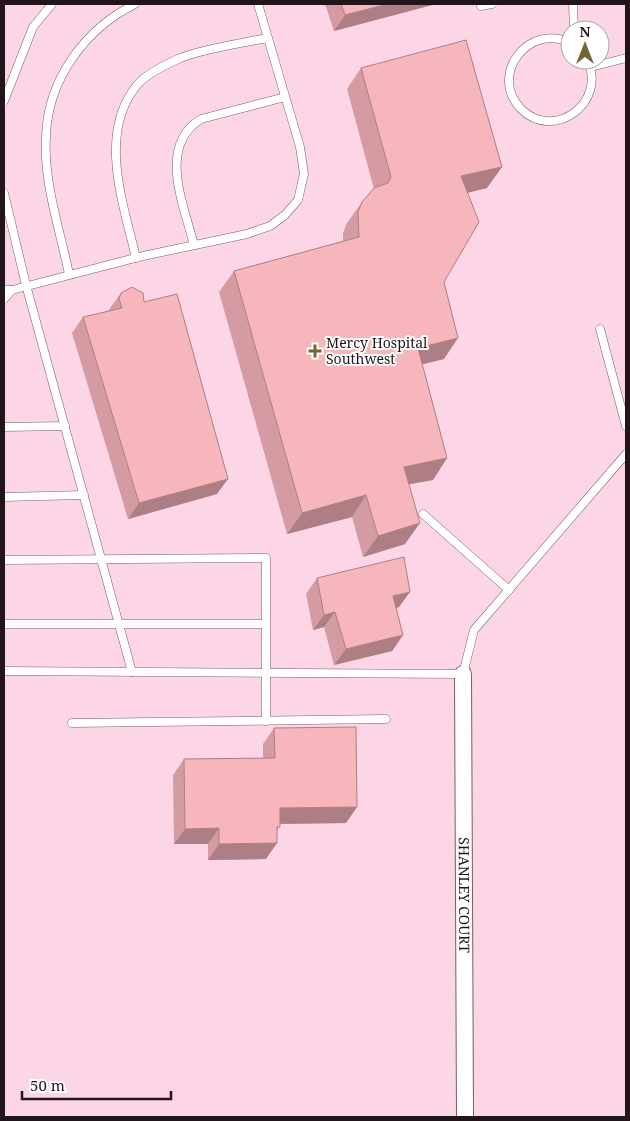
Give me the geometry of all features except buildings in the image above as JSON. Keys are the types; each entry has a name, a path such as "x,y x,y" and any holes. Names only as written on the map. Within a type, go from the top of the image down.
{"street":[{"name":"SHANLEY COURT","path":"463,674 465,1117"}],"lane":[{"path":"4,101 33,27 52,4"},
{"path":"69,274 47,162 46,135 50,107 72,58 92,32 115,14 135,4"},
{"path":"4,299 8,290 136,258 247,234 270,226 286,215 298,200 304,174 300,147 258,4"},
{"path":"481,6 492,4"},
{"path":"573,4 574,20"},
{"path":"560,39 548,37 535,40 523,48 514,58 509,85 513,98 521,109 532,117 546,121 559,120 572,115 582,106 590,94 592,81 590,70"},
{"path":"136,258 118,174 116,138 120,121 137,85 153,72 180,58 267,38"},
{"path":"610,61 626,58"},
{"path":"194,245 176,170 178,145 184,134 201,119 285,97"},
{"path":"4,193 26,285 132,672"},
{"path":"600,329 626,426"},
{"path":"4,427 65,426"},
{"path":"4,671 463,674 474,630 626,454"},
{"path":"4,496 84,495"},
{"path":"423,514 509,590"},
{"path":"4,560 266,558 266,721"},
{"path":"4,624 118,622 265,624"},
{"path":"72,723 386,719"}],"shaded area":[{"path":"4,4 626,4 626,1117 4,1117"}],"place":[{"name":"Mercy Hospital Southwest","path":"315,351"}]}
